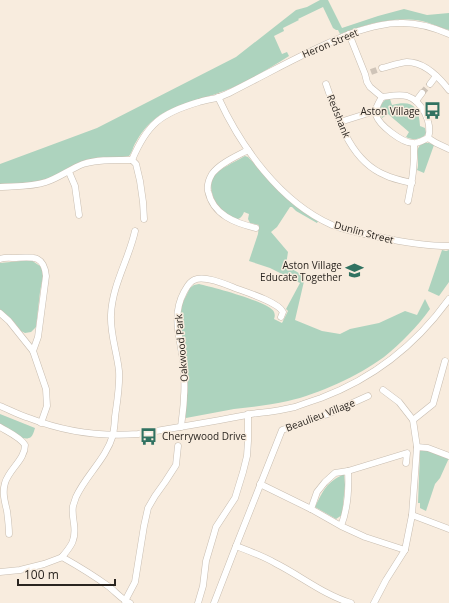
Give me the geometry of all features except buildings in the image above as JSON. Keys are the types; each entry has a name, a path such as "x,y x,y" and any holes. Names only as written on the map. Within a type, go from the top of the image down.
{"street":[{"name":"Heron Street","path":"132,160 140,142 148,130 173,110 218,97 321,45 349,34 374,26 386,24 409,23 425,25 449,34"},
{"path":"349,34 368,73 367,82 370,87 382,97"},
{"path":"382,68 408,62 419,65 430,70 449,90"},
{"path":"430,84 436,76"},
{"name":"Redshank","path":"326,84 340,122 352,146 360,156 373,168 385,175 412,183"},
{"path":"416,101 422,93"},
{"path":"382,97 401,95 408,96 416,101 422,109 428,122 428,138"},
{"name":"Dunlin Street","path":"218,97 234,129 264,170 289,196 314,215 332,225 395,241 449,246"},
{"path":"340,122 375,111 382,97"},
{"path":"375,111 381,123 406,142 414,144 428,138"},
{"path":"428,138 449,149"},
{"path":"408,202 415,164 414,144"},
{"path":"248,150 216,170 212,174 208,188 214,206 219,212 227,218 242,225 256,228"},
{"path":"0,187 30,186 40,184 57,178 82,164 94,161 132,160 136,164 140,181 144,219"},
{"path":"69,172 75,186 78,215"},
{"path":"0,572 35,567 62,557 72,542 74,536 72,515 73,506 84,483 103,456 113,435 119,380 110,317 114,294 133,241 135,230"},
{"path":"0,259 32,258 39,260 45,268 46,276 38,337 33,351"},
{"name":"Oakwood Park","path":"181,426 184,396 184,368 177,323 177,312 179,303 189,284 194,280 201,279 218,282 238,289 275,305 283,312 281,317"},
{"path":"0,406 41,422 67,430 113,435 138,434 296,406 330,394 375,371 395,357 413,341 428,326 449,299"},
{"path":"0,313 9,321 33,351 46,389 47,406 41,422"},
{"path":"413,420 434,404 445,361"},
{"path":"374,603 386,580 405,550 412,515 417,448 413,420 399,402 383,390"},
{"name":"Beaulieu Village","path":"214,603 282,430 328,414 368,396"},
{"path":"198,603 203,586 206,561 216,527 235,498 243,472 248,448 248,414"},
{"path":"0,427 23,441 25,444 24,454 7,478 4,489 9,534"},
{"path":"62,557 102,581 128,602 135,582 148,508 176,465 178,446"},
{"path":"417,448 428,448 449,456"},
{"path":"311,509 324,482 335,473 348,471 407,453 406,463"},
{"path":"341,526 345,515 347,501 348,471"},
{"path":"260,484 365,537 405,550"},
{"path":"412,515 449,529"},
{"path":"236,546 275,563 309,584 343,601 352,603"}],"green space":[{"path":"320,0 328,0 342,28 404,9 427,15 449,13 449,30 422,21 391,20 370,24 340,34 338,30 333,28 323,7 298,19 299,20 283,28 284,31 274,36 282,54 287,52 289,56 233,88 180,105 164,113 153,120 144,129 129,156 89,160 40,181 0,184 0,164 97,128 236,57 296,10 307,7"},
{"path":"390,99 392,105 405,103 416,109 420,126 425,128 426,133 424,136 417,139 408,138 406,137 409,132 388,114 382,118 380,113 381,106 385,100"},
{"path":"423,143 434,145 424,173 417,170 418,150 420,145"},
{"path":"245,156 248,157 292,203 318,221 317,223 290,207 277,227 271,232 288,252 286,265 305,277 295,320 322,331 340,334 350,329 379,323 405,311 417,315 425,299 430,309 397,346 384,357 338,384 288,401 186,418 184,414 179,310 190,288 199,284 252,300 270,308 274,312 274,319 282,323 288,311 286,309 300,283 270,268 249,261 258,234 259,225 250,223 248,219 249,214 244,212 238,219 226,215 216,203 211,188 214,176 224,168"},
{"path":"442,250 449,250 449,282 439,296 428,291"},
{"path":"31,260 40,266 43,276 36,327 31,332 25,333 21,331 14,322 0,310 0,263"},
{"path":"0,414 35,428 32,436 28,438 19,437 0,425"},
{"path":"425,449 449,458 440,478 435,484 426,511 420,508 420,503 418,503 420,451"},
{"path":"344,474 345,485 342,515 336,519 315,507 326,487 333,480"}],"tunnel":[{"path":"371,72 382,68"},
{"path":"422,93 430,84"}],"place":[{"name":"Aston Village","path":"433,111"},
{"name":"Aston Village Educate Together","path":"355,271"},
{"name":"Cherrywood Drive","path":"149,436"}]}
